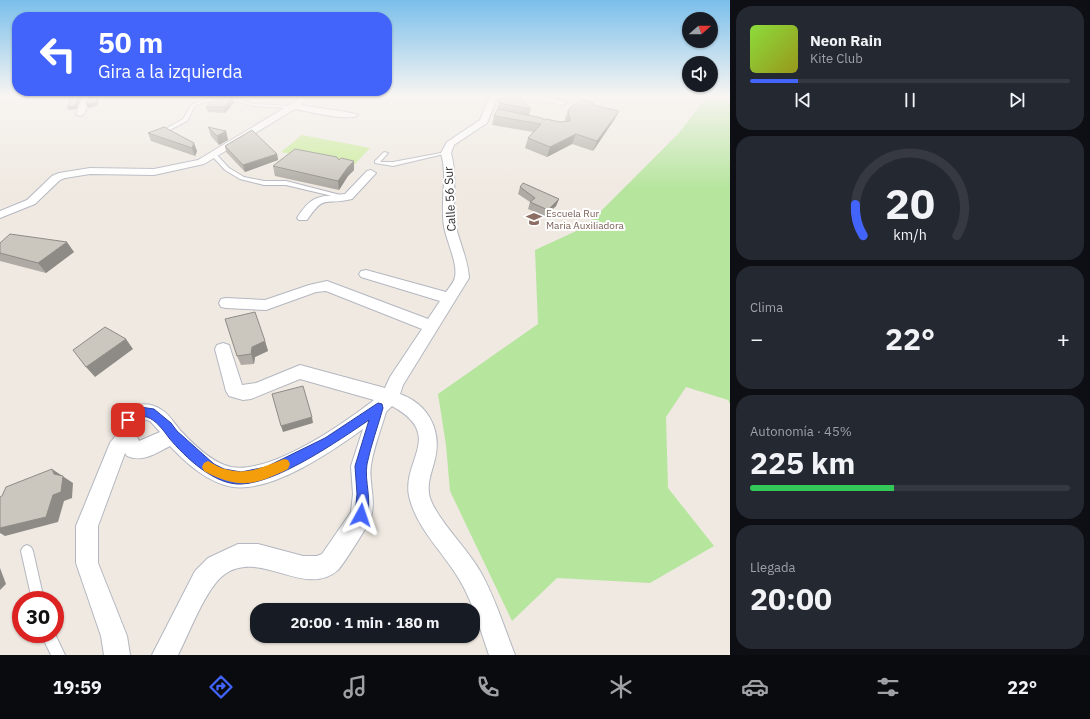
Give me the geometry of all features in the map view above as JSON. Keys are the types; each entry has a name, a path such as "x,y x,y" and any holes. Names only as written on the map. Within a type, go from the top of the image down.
{"street":[{"path":"0,215 31,202 56,178 63,175 90,171 138,173 154,172 186,167 215,156 260,127"},
{"name":"Calle 56 Sur","path":"165,655 200,585 216,566 238,555 258,555 303,567 319,568 330,562 361,515 363,494 361,466 384,402 432,327 448,298 462,278 462,270 450,226 448,197 450,166 446,153 450,144 476,127"},
{"path":"303,218 315,201 319,199 348,197 371,173"},
{"path":"366,274 448,298"},
{"path":"226,304 266,305 314,288 327,286 432,327"},
{"path":"223,349 235,391 242,394 255,391 288,374 300,372 384,402 406,404 421,418 428,433 427,453 419,477 419,497 428,516 472,579 484,604 502,655"},
{"path":"173,435 143,450 134,450 126,437 124,428 128,420 140,412 150,412 167,426 173,435 209,468 224,475 241,478 268,473 329,442 384,402"},
{"path":"117,655 114,636 87,563 88,526 117,449 126,437"}],"lane":[{"path":"162,132 172,127"},
{"path":"386,153 377,162 394,164 446,153"},
{"path":"215,156 227,169 242,178 264,183 286,184 348,197"},
{"path":"27,551 36,591"},
{"path":"52,643 58,655"}],"green space":[{"path":"684,127 730,127 730,404 728,400 686,387 666,417 668,488 714,546 650,583 557,578 512,621 450,491 446,445 438,394 538,324 535,250 585,227"},
{"path":"302,135 370,148 352,167 281,152"}],"building":[{"path":"164,127 194,143 192,148 148,133"},
{"path":"208,127 226,131 217,136"},
{"path":"539,127 608,127 597,141 576,134 550,147 528,138"},
{"path":"252,130 277,154 243,165 225,146"},
{"path":"295,149 337,157 339,160 341,158 354,161 338,181 273,166"},
{"path":"523,183 559,199 548,210 530,202 535,198 520,187"},
{"path":"10,234 67,242 38,263 0,253 0,243"},
{"path":"255,312 265,341 252,347 251,354 237,356 225,319"},
{"path":"105,327 126,339 86,367 73,350"},
{"path":"303,386 312,417 281,426 272,394"},
{"path":"52,469 54,474 63,476 61,492 53,495 46,517 0,528 0,497 2,496 6,487"}],"slow traffic":[{"path":"208,467 224,475 241,478 268,473 284,464"}],"place":[{"name":"Escuela Rur Maria Auxiliadora","path":"534,219"}],"route":[{"path":"128,420 140,412 150,412 167,426 173,435 209,468 224,475 241,478 268,473 329,442 378,408 361,466 363,494 361,515"}]}
